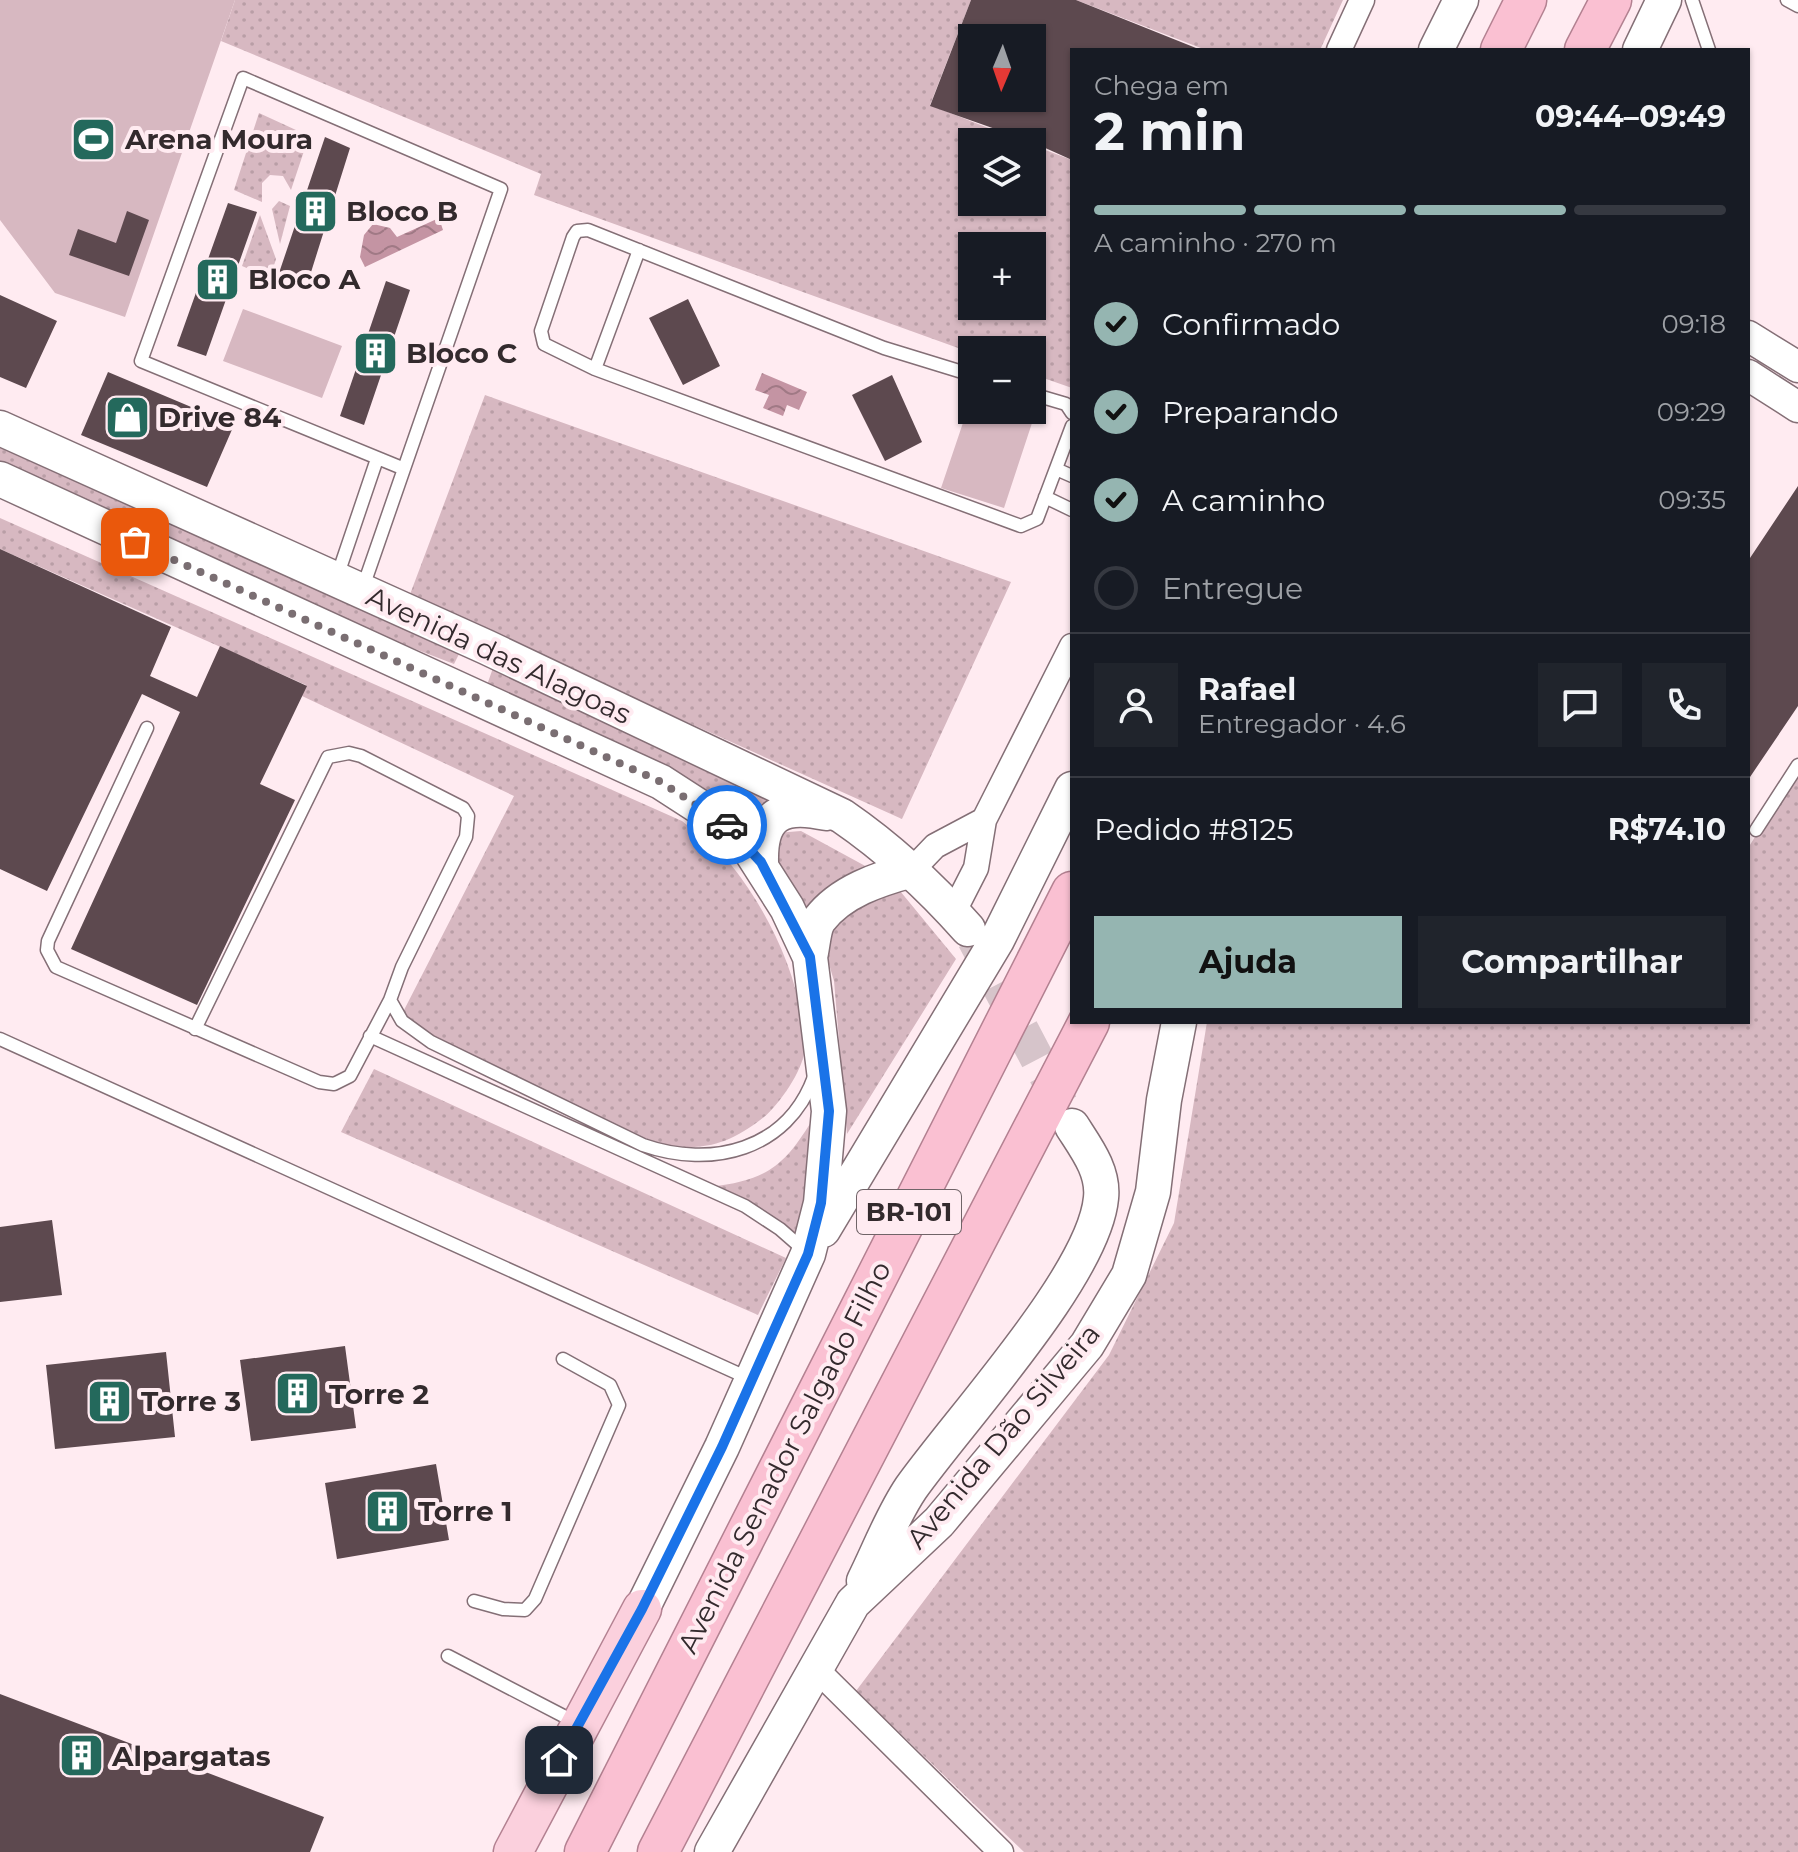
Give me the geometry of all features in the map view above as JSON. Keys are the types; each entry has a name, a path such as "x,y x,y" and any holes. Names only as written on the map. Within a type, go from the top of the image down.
{"highway":[{"path":"1494,0 1504,43"},
{"path":"1504,43 1526,0"},
{"path":"1586,48 1611,0"},
{"name":"Avenida Senador Salgado Filho","path":"585,1852 1070,896"},
{"name":"BR-101","path":"658,1852 1088,1024"}],"main road":[{"path":"1437,48 1461,0"},
{"path":"1641,48 1664,0"},
{"name":"Avenida das Alagoas","path":"0,428 486,647 842,816 892,851 961,921"},
{"name":"Avenida das Alagoas","path":"0,479 352,643 661,782 726,824 761,862 810,957 829,1111 828,1157 808,1254 722,1447 642,1609"},
{"path":"352,643 447,670 476,664 486,647"},
{"path":"808,1254 997,940 1070,793"},
{"path":"761,862 765,828 780,813 813,810 842,816"},
{"path":"810,957 817,922 843,898 877,879 912,870"},
{"name":"Avenida Dão Silveira","path":"712,1852 853,1603 939,1522 1087,1345 1129,1275 1153,1192 1164,1100 1179,1024"},
{"path":"853,1603 909,1491 1045,1312 1096,1230 1102,1195 1096,1164 1072,1126"},
{"name":"Avenida Senador Salgado Filho","path":"513,1852 642,1609"}],"street":[{"path":"1340,48 1362,0"},
{"path":"1750,337 1798,367"},
{"path":"1750,376 1798,407"},
{"path":"961,921 976,868 984,820 1070,650"},
{"path":"912,870 935,846 984,820"},
{"path":"815,1668 1001,1852"}],"lane":[{"path":"1692,0 1708,48"},
{"path":"1787,0 1798,6"},
{"path":"349,586 402,468 501,189 243,78 141,361 402,468"},
{"path":"958,371 884,348 600,232 577,231 573,237 541,337 557,352 595,369 1021,526 1037,519 1070,431"},
{"path":"595,369 639,250"},
{"path":"1046,398 1066,404 1070,410"},
{"path":"349,586 377,459"},
{"path":"1056,469 1070,475"},
{"path":"1045,497 1070,509"},
{"path":"147,728 48,941 47,950 56,967 195,1029 319,1082 334,1084 350,1076 390,1000 402,967 466,837 468,816 463,808 349,753 328,757 195,1029"},
{"path":"1756,830 1798,765"},
{"path":"390,1000 402,1021 431,1042 643,1145 672,1155 730,1154 766,1136 802,1105 823,1051"},
{"path":"370,1036 745,1206 780,1229 808,1254"},
{"path":"0,1039 751,1379"},
{"path":"474,1601 503,1609 525,1610 535,1599 619,1405 610,1385 563,1359"},
{"path":"448,1656 580,1724"}],"shaded area":[{"name":"Arena Moura","path":"0,0 235,0 125,317 55,293 0,220"},
{"path":"235,0 971,0 962,24 958,24 958,33 930,105 988,128 958,128 958,216 1046,216 1046,150 1070,159 1070,387 1046,379 1046,336 958,336 958,348 534,195 541,174 221,41"},
{"path":"1076,0 1343,0 1321,48 1201,48"},
{"path":"259,113 309,136 291,190 283,176 270,175 262,183 262,202 234,190"},
{"path":"279,201 290,206 280,244 272,209"},
{"path":"260,215 276,259 270,278 242,266"},
{"path":"243,309 342,346 322,398 223,361"},
{"path":"485,395 1011,582 902,819 409,597"},
{"path":"963,424 1032,424 1004,508 941,488"},
{"path":"0,441 462,648 454,664 366,630 0,468"},
{"path":"0,518 682,821 721,854 746,885 772,929 792,977 799,1002 804,1051 800,1067 783,1096 764,1117 726,1140 688,1147 657,1145 415,1039 403,1012 514,796 302,696 306,685 0,549"},
{"path":"495,662 775,802 747,825 486,688"},
{"path":"1798,769 1798,1852 1024,1852 856,1691 1109,1355 1174,1223 1207,1024 1750,1024 1750,845"},
{"path":"801,831 891,880 956,959 847,1134 834,981 824,947 771,847 776,833"},
{"path":"374,1069 786,1258 758,1315 341,1132"},
{"path":"811,1122 814,1171 794,1241 710,1187 745,1180 771,1169 791,1151"}],"water":[{"path":"439,218 443,230 365,267 360,257 364,235 373,224 390,228 397,237"},
{"path":"762,373 807,392 799,410 787,405 783,416 763,408 769,395 755,390"}],"building":[{"path":"971,0 1076,0 1196,48 1070,48 1070,159 1046,148 1046,128 992,128 930,106 958,34 958,112 1046,112 1046,24 962,24"},
{"name":"Bloco B","path":"325,137 350,148 307,285 279,273"},
{"name":"Bloco A","path":"228,203 257,212 206,356 177,346"},
{"path":"127,211 149,220 129,276 69,255 78,229 116,243"},
{"name":"Bloco C","path":"386,281 410,290 364,425 340,416"},
{"path":"0,295 57,321 26,388 0,377"},
{"path":"688,299 720,366 683,385 649,318"},
{"path":"108,372 234,425 207,487 81,435"},
{"path":"892,375 922,442 885,461 852,395"},
{"path":"1798,486 1798,706 1750,777 1750,558"},
{"path":"0,549 171,627 150,676 197,697 220,646 307,686 260,784 295,800 197,1005 71,949 180,712 142,694 47,891 0,869"},
{"path":"52,1220 62,1295 0,1302 0,1227"},
{"name":"Torre 2","path":"345,1346 356,1428 251,1441 240,1360"},
{"name":"Torre 3","path":"166,1352 175,1437 55,1449 46,1365"},
{"name":"Torre 1","path":"436,1464 449,1540 337,1559 325,1483"},
{"name":"Alpargatas","path":"0,1694 324,1817 310,1852 0,1852"}],"tunnel":[{"path":"974,939 1063,1108"}],"way so far":[{"path":"135,542 661,782 695,801 727,825"}],"place":[{"name":"Arena Moura","path":"94,139"},
{"name":"Bloco B","path":"315,211"},
{"name":"Bloco A","path":"217,279"},
{"name":"Bloco C","path":"375,353"},
{"name":"Drive 84","path":"127,417"},
{"name":"Torre 2","path":"298,1394"},
{"name":"Torre 3","path":"110,1401"},
{"name":"Torre 1","path":"387,1511"},
{"name":"Alpargatas","path":"81,1756"}],"route":[{"path":"559,1760 642,1609 722,1447 808,1254 821,1203 828,1157 829,1111 810,957 761,862 727,825"}]}
